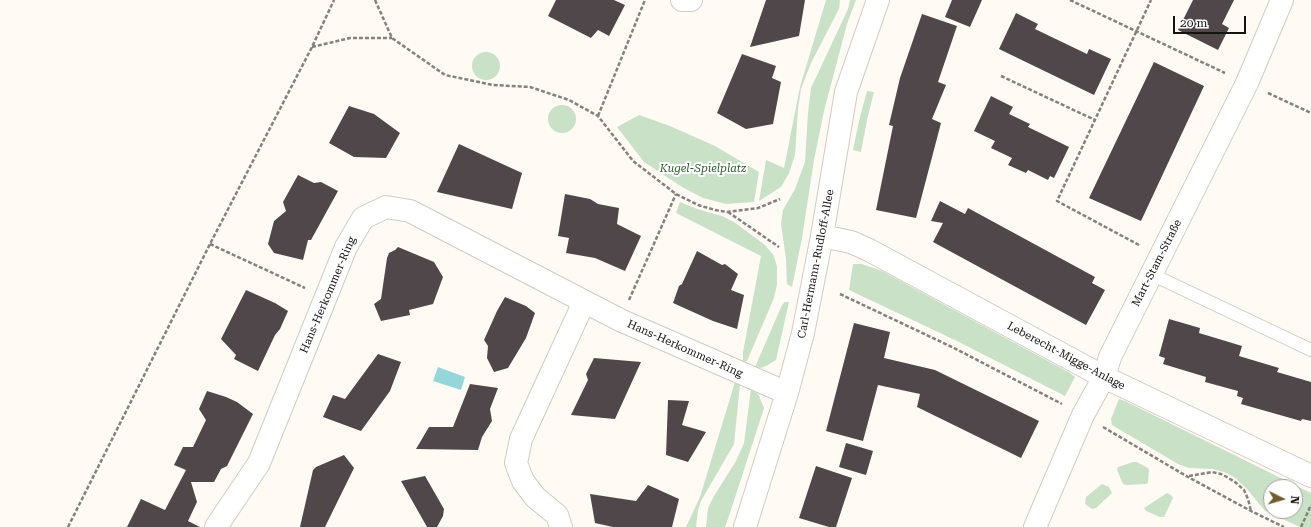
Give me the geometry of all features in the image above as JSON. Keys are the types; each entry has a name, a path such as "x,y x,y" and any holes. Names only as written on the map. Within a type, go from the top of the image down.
{"street":[{"path":"682,0 691,0"},
{"name":"Carl-Hermann-Rudloff-Allee","path":"745,527 787,393 803,334 822,236 846,92 878,0"},
{"name":"Mart-Stam-Straße","path":"1035,527 1083,415 1104,377 1110,357 1247,83 1282,0"},
{"name":"Hans-Herkommer-Ring","path":"216,527 259,464 346,247 363,218 386,207 410,211 620,320 787,393"},
{"name":"Leberecht-Migge-Anlage","path":"822,236 850,242 869,250 1104,377 1311,476"},
{"path":"561,527 556,515 535,497 523,481 516,463 521,439 584,302"}],"lane":[{"path":"1152,274 1311,350"}],"path":[{"path":"68,527 210,244 312,47 334,0"},
{"path":"375,0 392,38 445,76 493,85 530,87 569,100 598,116 634,161 676,194 698,205 728,212 758,208 780,199"},
{"path":"598,116 645,0"},
{"path":"1070,0 1311,113"},
{"path":"1142,246 1057,201 1151,0"},
{"path":"312,47 350,38 392,38"},
{"path":"1001,76 1095,120"},
{"path":"620,320 676,194"},
{"path":"728,212 779,247"},
{"path":"210,244 326,298"},
{"path":"1188,477 1212,472 1227,477 1244,490 1251,511"},
{"path":"1301,527 1311,505"}],"green space":[{"path":"826,0 840,0 839,9 811,63 801,89 795,155 789,173 781,187 759,201 766,160 784,168 800,87"},
{"path":"850,0 856,0 847,24 824,111 792,287 787,284 786,259 781,224 783,210 795,189 805,162 811,88 848,9"},
{"path":"486,52 496,56 500,66 496,76 486,80 476,76 472,66 476,56"},
{"path":"867,91 874,92 861,152 853,150"},
{"path":"562,105 572,109 576,119 572,129 562,133 552,129 548,119 552,109"},
{"name":"Kugel-Spielplatz","path":"639,115 670,126 715,146 759,172 754,202 726,204 703,198 682,187 644,162 617,127"},
{"path":"680,202 697,209 722,216 734,222 765,245 774,256 777,267 777,284 774,298 747,361 743,362 743,352 761,256 676,213"},
{"path":"853,264 862,264 882,271 1070,373 1075,377 1065,396 957,341 849,290"},
{"path":"785,302 789,302 776,360 761,368 755,367 782,305"},
{"path":"735,382 740,384 734,444 701,501 698,510 696,527 686,527 700,497"},
{"path":"751,389 758,394 764,408 730,513 725,527 706,527 708,508 736,461 744,443"},
{"path":"1119,399 1283,479 1263,479 1263,509 1247,489 1234,477 1224,472 1212,469 1189,468 1178,464 1112,425 1111,419"},
{"path":"1137,462 1148,468 1148,483 1123,484 1117,470 1118,467"},
{"path":"1102,484 1109,487 1112,493 1096,508 1092,509 1085,504 1086,497"},
{"path":"1303,489 1311,493 1311,527 1300,527 1282,519 1303,519"},
{"path":"1167,493 1173,498 1164,517 1160,517 1146,511 1144,508"}],"water":[{"path":"438,367 465,377 461,390 433,381"}],"building":[{"path":"556,0 614,0 625,5 609,36 598,30 591,38 548,16"},
{"path":"766,0 805,0 799,36 750,47"},
{"path":"952,0 982,0 970,27 945,17"},
{"path":"1193,0 1234,0 1222,24 1229,28 1218,50 1178,30"},
{"path":"1016,13 1038,24 1035,29 1087,54 1089,49 1111,59 1094,95 999,49"},
{"path":"922,14 957,26 938,82 946,85 932,119 941,123 916,218 876,210 893,126 889,125 900,78"},
{"path":"742,54 776,66 772,78 781,82 773,124 746,129 717,113"},
{"path":"1154,62 1204,86 1141,221 1089,198"},
{"path":"991,96 1013,107 1009,114 1030,124 1028,127 1069,147 1054,178 1050,176 1048,180 1028,170 1026,173 1008,165 1012,158 991,148 995,141 974,131"},
{"path":"349,106 374,114 400,133 386,158 354,157 329,143"},
{"path":"459,144 522,173 512,209 437,192"},
{"path":"298,175 314,183 321,182 338,191 311,240 308,240 303,260 274,253 268,244 274,221 286,211 283,202"},
{"path":"565,194 590,199 598,204 619,208 617,224 641,236 625,271 595,258 566,253 569,238 558,236"},
{"path":"940,201 965,214 968,208 1095,277 1092,283 1105,290 1086,325 933,242 943,223 931,221"},
{"path":"398,247 434,262 443,277 433,304 409,310 410,315 381,321 374,304 381,299 389,253"},
{"path":"697,251 722,265 725,264 738,274 731,290 744,295 737,329 713,321 673,303 679,286 682,284"},
{"path":"246,290 275,303 288,311 258,371 234,359 236,355 221,339"},
{"path":"505,297 526,306 535,313 526,338 508,368 494,372 487,358 488,346 484,340"},
{"path":"1169,319 1200,328 1199,333 1242,346 1239,356 1279,368 1277,372 1311,382 1311,421 1302,419 1301,421 1241,404 1243,398 1237,396 1238,391 1205,382 1206,377 1163,364 1165,358 1159,356"},
{"path":"854,323 890,332 884,358 935,370 1039,421 1021,458 917,407 920,394 878,385 863,441 826,431"},
{"path":"378,354 401,362 390,391 361,431 323,417 333,395 345,399"},
{"path":"594,358 641,362 615,419 571,415 588,380 586,374"},
{"path":"470,384 498,388 490,409 492,421 482,437 478,450 416,449 429,427 453,427"},
{"path":"207,391 237,402 253,414 227,466 221,469 214,482 191,482 197,502 188,521 200,527 127,527 141,499 165,510 186,470 174,465 183,447 193,447 206,420 199,409"},
{"path":"668,400 689,401 682,425 706,432 688,462 666,455"},
{"path":"846,443 873,451 866,475 839,467"},
{"path":"344,455 354,468 325,527 300,527 313,470 316,467"},
{"path":"816,466 852,478 836,527 829,527 799,518"},
{"path":"425,476 444,509 443,516 437,527 427,527 401,481"},
{"path":"648,485 679,499 672,527 613,527 595,523 590,494 636,501"}]}
